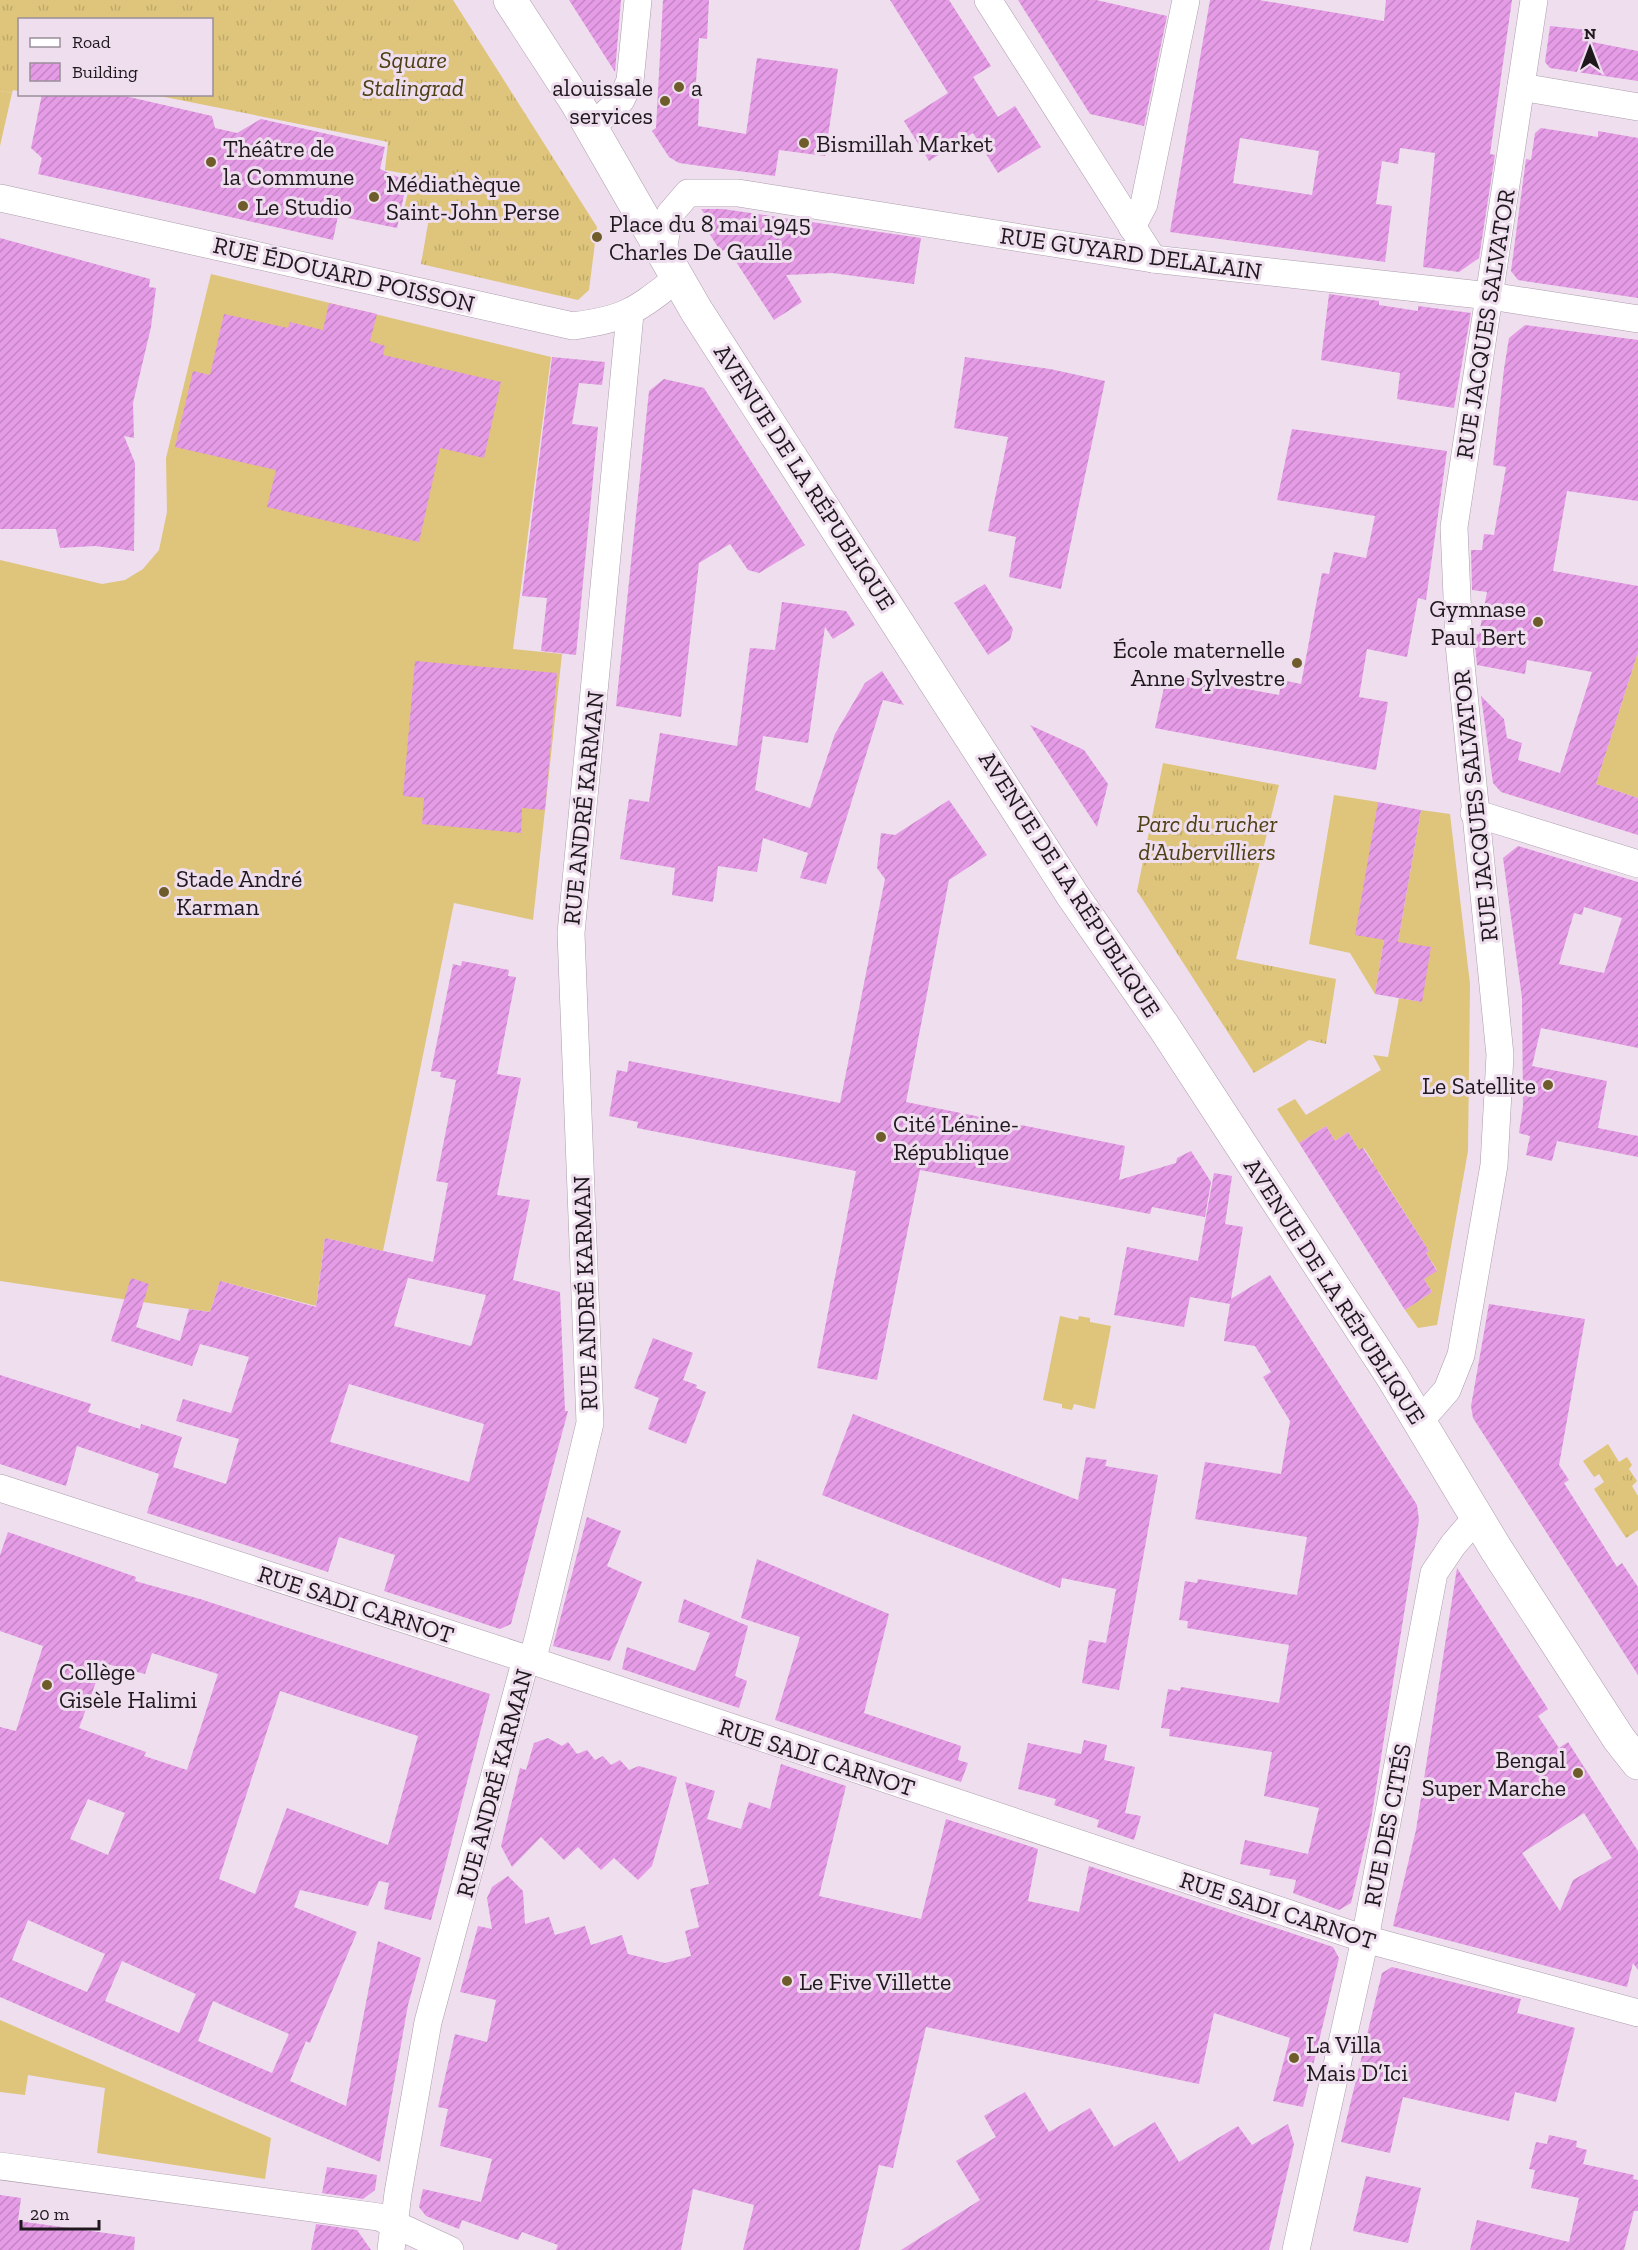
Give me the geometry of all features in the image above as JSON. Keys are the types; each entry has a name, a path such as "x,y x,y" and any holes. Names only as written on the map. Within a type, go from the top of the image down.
{"main road":[{"name":"AVENUE DE LA RÉPUBLIQUE","path":"510,0 591,127 678,278 1073,896 1164,1027 1392,1376 1477,1517 1619,1739 1638,1763"}],"street":[{"path":"591,127 621,100 630,81 638,0"},
{"path":"988,0 1153,259"},
{"path":"1132,227 1144,204 1186,0"},
{"name":"RUE JACQUES SALVATOR","path":"1419,1422 1447,1390 1461,1355 1494,1165 1500,1055 1474,813 1459,644 1454,527 1534,0"},
{"path":"1521,87 1638,107"},
{"name":"RUE GUYARD DELALAIN","path":"663,249 670,214 688,193 738,193 1153,259 1490,296 1638,318"},
{"name":"RUE ÉDOUARD POISSON","path":"0,198 573,326 608,322 630,314 678,278"},
{"name":"RUE ANDRÉ KARMAN","path":"391,2250 428,2022 527,1659 535,1650 590,1423 571,933 630,314"},
{"path":"1474,813 1638,864"},
{"name":"RUE SADI CARNOT","path":"0,1488 527,1659 1365,1939 1638,2013"},
{"name":"RUE DES CITÉS","path":"1296,2250 1365,1939 1434,1573 1453,1545 1477,1517"},
{"path":"0,2166 371,2215 394,2222 450,2250"}],"green space":[{"name":"Square Stalingrad","path":"0,0 453,0 597,227 589,290 578,300 421,264 429,218 403,213 412,175 385,170 388,142 160,96 213,96 213,18 18,18 18,91 13,90 12,93 0,91"},
{"path":"0,91 12,93 0,146"},
{"path":"211,274 551,357 513,649 562,654 533,920 454,903 383,1251 325,1238 316,1306 220,1281 210,1312 0,1281 0,560 102,584 125,580 143,569 159,550 167,512 166,458"},
{"path":"1638,652 1638,798 1596,784"},
{"name":"Parc du rucher d'Aubervilliers","path":"1163,763 1279,785 1236,959 1336,979 1326,1044 1309,1040 1254,1073 1137,891"},
{"path":"1334,795 1378,802 1384,940 1375,994 1350,953 1309,944"},
{"path":"1421,810 1450,814 1470,984 1468,1151 1437,1325 1418,1328 1405,1310 1432,1292 1424,1279 1437,1270 1426,1253 1429,1251 1379,1172 1368,1166 1373,1162 1364,1148 1359,1150 1348,1132 1335,1141 1326,1126 1299,1143 1277,1109 1295,1099 1306,1115 1381,1070 1373,1055 1388,1057 1399,998 1422,1002 1398,942"},
{"path":"1060,1316 1078,1320 1079,1316 1090,1318 1090,1322 1111,1326 1095,1409 1074,1404 1072,1410 1062,1408 1062,1404 1043,1400"},
{"path":"1608,1444 1619,1462 1627,1457 1632,1465 1629,1469 1637,1481 1632,1486 1638,1496 1638,1530 1626,1538 1594,1489 1604,1482 1599,1474 1594,1477 1583,1461"},
{"path":"0,2020 271,2138 265,2179 97,2153 105,2088 28,2075 25,2095 0,2092"}],"building":[{"path":"569,0 621,0 615,72"},
{"path":"663,0 709,0 707,39 699,38 696,82 700,83 698,126 746,134 757,58 838,69 825,156 779,150 775,176 679,163 669,157 652,131 656,128"},
{"path":"890,0 949,0 991,66 973,77 998,117 1015,106 1041,147 998,173 973,133 929,161 904,121 948,93"},
{"path":"1018,0 1096,0 1167,16 1144,126 1090,114"},
{"path":"1210,0 1259,0 1384,21 1386,0 1512,0 1490,154 1495,155 1479,258 1459,272 1423,267 1435,153 1400,148 1398,164 1382,161 1376,204 1392,206 1385,262 1170,232","holes":["1240,138 1319,151 1312,195 1233,183"]},
{"path":"1550,26 1588,30 1587,41 1638,51 1638,81 1550,68 1545,62"},
{"name":"Théâtre de la Commune","path":"42,96 125,96 212,116 215,128 237,133 261,119 385,147 380,169 407,181 397,228 338,216 333,240 38,174 42,158 31,148"},
{"path":"1541,128 1598,137 1598,131 1638,138 1638,298 1518,280 1511,271 1526,159 1531,160 1535,133"},
{"path":"701,209 723,209 921,238 914,284 832,273 786,275 802,302 774,320 727,248 721,252 707,230 713,226"},
{"path":"0,238 150,279 149,287 156,288 151,327 133,403 134,438 124,436 135,463 134,551 95,546 60,548 56,529 0,529"},
{"path":"1329,294 1379,301 1379,305 1418,311 1418,306 1471,313 1454,408 1397,399 1400,373 1321,360"},
{"path":"329,303 377,314 370,341 385,346 383,355 501,382 484,458 440,448 419,542 267,507 276,470 175,447 193,371 210,375 224,314 288,328 290,322 323,330"},
{"path":"1525,325 1638,340 1638,501 1567,491 1553,571 1638,586 1638,652 1596,784 1638,798 1638,835 1501,792 1493,783 1481,696 1504,719 1507,738 1522,743 1518,760 1560,773 1592,672 1527,660 1525,674 1477,665 1474,634 1479,634 1487,592 1472,590 1471,550 1482,550 1484,534 1494,535 1506,467 1493,465 1504,369 1509,338"},
{"path":"552,357 605,362 602,385 579,383 572,424 598,427 576,655 541,651 547,598 522,596"},
{"path":"965,357 1050,369 1105,381 1061,589 1009,577 1016,537 988,531 1008,437 954,428"},
{"path":"664,379 704,388 805,545 759,573 748,570 730,544 699,563 681,717 616,706 649,391"},
{"path":"1292,429 1447,451 1426,600 1418,598 1407,657 1367,649 1359,697 1388,702 1376,770 1155,728 1167,674 1279,695 1282,680 1301,684 1322,573 1329,574 1334,552 1366,558 1375,516 1277,500"},
{"path":"985,584 1013,629 1010,640 988,655 954,603"},
{"path":"782,602 846,611 855,625 833,639 825,627 808,743 763,736 755,790 810,808 835,734 865,683 882,671 904,705 883,700 826,884 800,878 808,853 763,838 757,872 718,866 713,902 672,895 675,868 620,859 629,799 649,802 660,733 737,746 750,648 775,650"},
{"path":"415,661 557,673 545,810 522,808 521,833 422,824 424,798 403,796"},
{"path":"1030,725 1084,750 1108,784 1097,827"},
{"name":"Cité Lénine- République","path":"949,800 987,855 949,880 906,1102 1125,1146 1119,1180 1176,1163 1177,1158 1191,1151 1211,1182 1205,1217 1152,1207 1150,1214 920,1170 877,1380 817,1368 856,1171 637,1128 638,1122 609,1116 617,1070 627,1072 629,1061 840,1103 885,879 877,868 881,833 895,835"},
{"path":"1378,802 1421,810 1398,942 1431,947 1422,1002 1375,994 1384,940 1397,942 1355,935"},
{"path":"1518,846 1638,882 1638,1048 1541,1028 1532,1066 1607,1081 1598,1128 1638,1136 1638,1157 1557,1141 1552,1161 1526,1155 1530,1136 1519,1133 1523,1106 1522,998 1503,858","holes":["1584,907 1622,918 1604,973 1559,964 1574,913 1582,915"]},
{"path":"462,961 509,970 508,976 516,977 497,1074 521,1078 497,1195 530,1200 513,1280 560,1292 565,1411 568,1411 511,1624 500,1629 384,1591 395,1555 339,1537 328,1572 147,1513 159,1474 77,1446 66,1486 0,1464 0,1375 91,1404 88,1412 140,1429 141,1424 182,1437 173,1467 226,1484 239,1439 176,1421 183,1399 231,1413 249,1357 200,1344 192,1366 111,1341 131,1278 149,1284 136,1327 180,1341 189,1309 210,1312 220,1281 316,1307 325,1238 433,1262 448,1183 436,1181 456,1080 440,1077 441,1072 431,1071 453,964 461,966","holes":["408,1278 486,1295 471,1346 394,1326","349,1384 484,1424 469,1482 330,1442"]},
{"path":"1326,1126 1335,1141 1348,1132 1359,1150 1363,1148 1429,1251 1426,1253 1437,1271 1424,1279 1432,1292 1405,1310 1299,1143"},
{"path":"1214,1173 1232,1176 1225,1224 1243,1227 1231,1299 1270,1275 1417,1505 1419,1520 1371,1820 1351,1903 1339,1910 1293,1893 1296,1880 1269,1875 1271,1870 1240,1864 1245,1840 1308,1854 1319,1808 1264,1796 1272,1752 1169,1736 1170,1729 1161,1728 1168,1689 1180,1691 1181,1687 1279,1703 1289,1645 1187,1628 1188,1621 1179,1620 1185,1581 1197,1583 1198,1579 1297,1595 1307,1537 1195,1519 1205,1462 1281,1474 1290,1421 1263,1377 1271,1372 1255,1346 1224,1341 1230,1304 1190,1297 1184,1327 1114,1315 1127,1247 1198,1261"},
{"path":"1489,1304 1585,1319 1559,1465 1569,1480 1564,1483 1617,1567 1622,1563 1638,1587 1638,1675 1473,1418 1471,1406"},
{"path":"653,1338 693,1353 683,1380 697,1385 696,1388 706,1392 686,1444 648,1429 659,1398 634,1388"},
{"path":"853,1414 1078,1500 1086,1457 1107,1460 1105,1466 1158,1475 1119,1690 1082,1683 1089,1640 1106,1643 1116,1589 1062,1578 1060,1588 822,1495"},
{"path":"587,1517 621,1531 607,1566 642,1582 610,1661 553,1646"},
{"path":"8,1532 136,1577 135,1581 200,1599 490,1694 431,1920 384,1909 389,1883 379,1881 368,1906 300,1890 294,1907 357,1932 310,2043 306,2041 290,2081 346,2106 378,1941 421,1958 408,2005 380,2162 0,1997 0,1727 16,1731 43,1646 0,1631 0,1555","holes":["152,1653 218,1674 187,1770 144,1756 146,1752 79,1728 103,1663 145,1674","280,1691 418,1736 388,1845 287,1808 255,1894 219,1879","88,1799 125,1813 108,1855 70,1839","28,1920 105,1954 87,1992 12,1960","122,1961 196,1994 179,2033 105,2001","213,2001 289,2034 272,2073 198,2041"]},
{"path":"757,1559 889,1614 864,1713 961,1746 958,1760 968,1763 961,1782 775,1720 800,1637 741,1618"},
{"path":"1457,1568 1548,1709 1538,1716 1559,1748 1568,1742 1638,1851 1638,1970 1633,1963 1627,1987 1393,1926 1416,1830","holes":["1584,1813 1612,1858 1573,1880 1560,1911 1522,1853"]},
{"path":"684,1599 748,1626 735,1676 747,1681 739,1708 622,1669 627,1647 695,1671 710,1633 678,1622"},
{"path":"548,1738 562,1746 568,1742 577,1754 587,1750 595,1760 603,1756 611,1765 620,1760 629,1770 639,1766 677,1777 652,1866 638,1880 614,1858 601,1870 578,1847 564,1860 541,1837 512,1867 501,1846 520,1768 526,1770 534,1743"},
{"path":"1084,1740 1107,1745 1104,1760 1135,1767 1125,1813 1141,1816 1134,1840 1097,1827 1099,1820 1054,1805 1056,1799 1018,1789 1028,1743 1081,1754"},
{"path":"781,1764 846,1786 819,1896 921,1919 946,1819 1038,1849 1028,1901 1079,1912 1089,1866 1333,1947 1339,1958 1303,2107 1273,2101 1290,2038 1214,2013 1199,2084 926,2027 893,2168 879,2165 859,2250 743,2250 754,2205 693,2189 681,2250 556,2250 558,2245 522,2232 518,2240 462,2220 459,2229 426,2216 419,2207 423,2189 481,2202 492,2159 440,2146 448,2109 438,2107 455,2034 487,2042 496,2000 460,1992 478,1926 492,1929 487,1898 492,1887 508,1876 523,1891 525,1924 549,1917 555,1935 585,1926 591,1945 622,1935 628,1954 665,1963 691,1956 685,1931 699,1927 690,1889 709,1884 685,1782 715,1791 707,1819 741,1829 749,1802 770,1809"},
{"path":"1392,1967 1521,1999 1517,2013 1575,2028 1556,2102 1515,2092 1509,2121 1403,2097 1390,2153 1341,2142 1382,1973"},
{"path":"1025,2092 1049,2132 1090,2108 1114,2147 1155,2122 1179,2162 1238,2126 1252,2145 1288,2124 1294,2144 1269,2250 901,2250 980,2200 956,2161 996,2137 984,2116"},
{"path":"1549,2135 1577,2141 1576,2147 1587,2150 1583,2164 1634,2175 1633,2179 1638,2180 1638,2211 1634,2211 1624,2250 1470,2250 1477,2220 1569,2242 1579,2198 1531,2188 1535,2170 1529,2169 1536,2142 1547,2144"},
{"path":"327,2167 377,2175 375,2190 363,2199 322,2193"},
{"path":"1366,2176 1421,2188 1408,2243 1353,2231"},
{"path":"0,2195 21,2198 18,2221 135,2237 134,2250 0,2250"},
{"path":"316,2224 357,2230 371,2250 311,2250"}],"place":[{"name":"a","path":"679,87"},
{"name":"alouissale services","path":"665,101"},
{"name":"Bismillah Market","path":"804,143"},
{"name":"Théâtre de la Commune","path":"211,162"},
{"name":"Médiathèque Saint-John Perse","path":"374,197"},
{"name":"Le Studio","path":"243,206"},
{"name":"Place du 8 mai 1945 Charles De Gaulle","path":"597,237"},
{"name":"Gymnase Paul Bert","path":"1538,622"},
{"name":"École maternelle Anne Sylvestre","path":"1297,663"},
{"name":"Stade André Karman","path":"164,892"},
{"name":"Le Satellite","path":"1548,1085"},
{"name":"Cité Lénine- République","path":"881,1137"},
{"name":"Collège Gisèle Halimi","path":"47,1685"},
{"name":"Bengal Super Marche","path":"1578,1773"},
{"name":"Le Five Villette","path":"787,1981"},
{"name":"La Villa Mais D’Ici","path":"1294,2058"}]}
